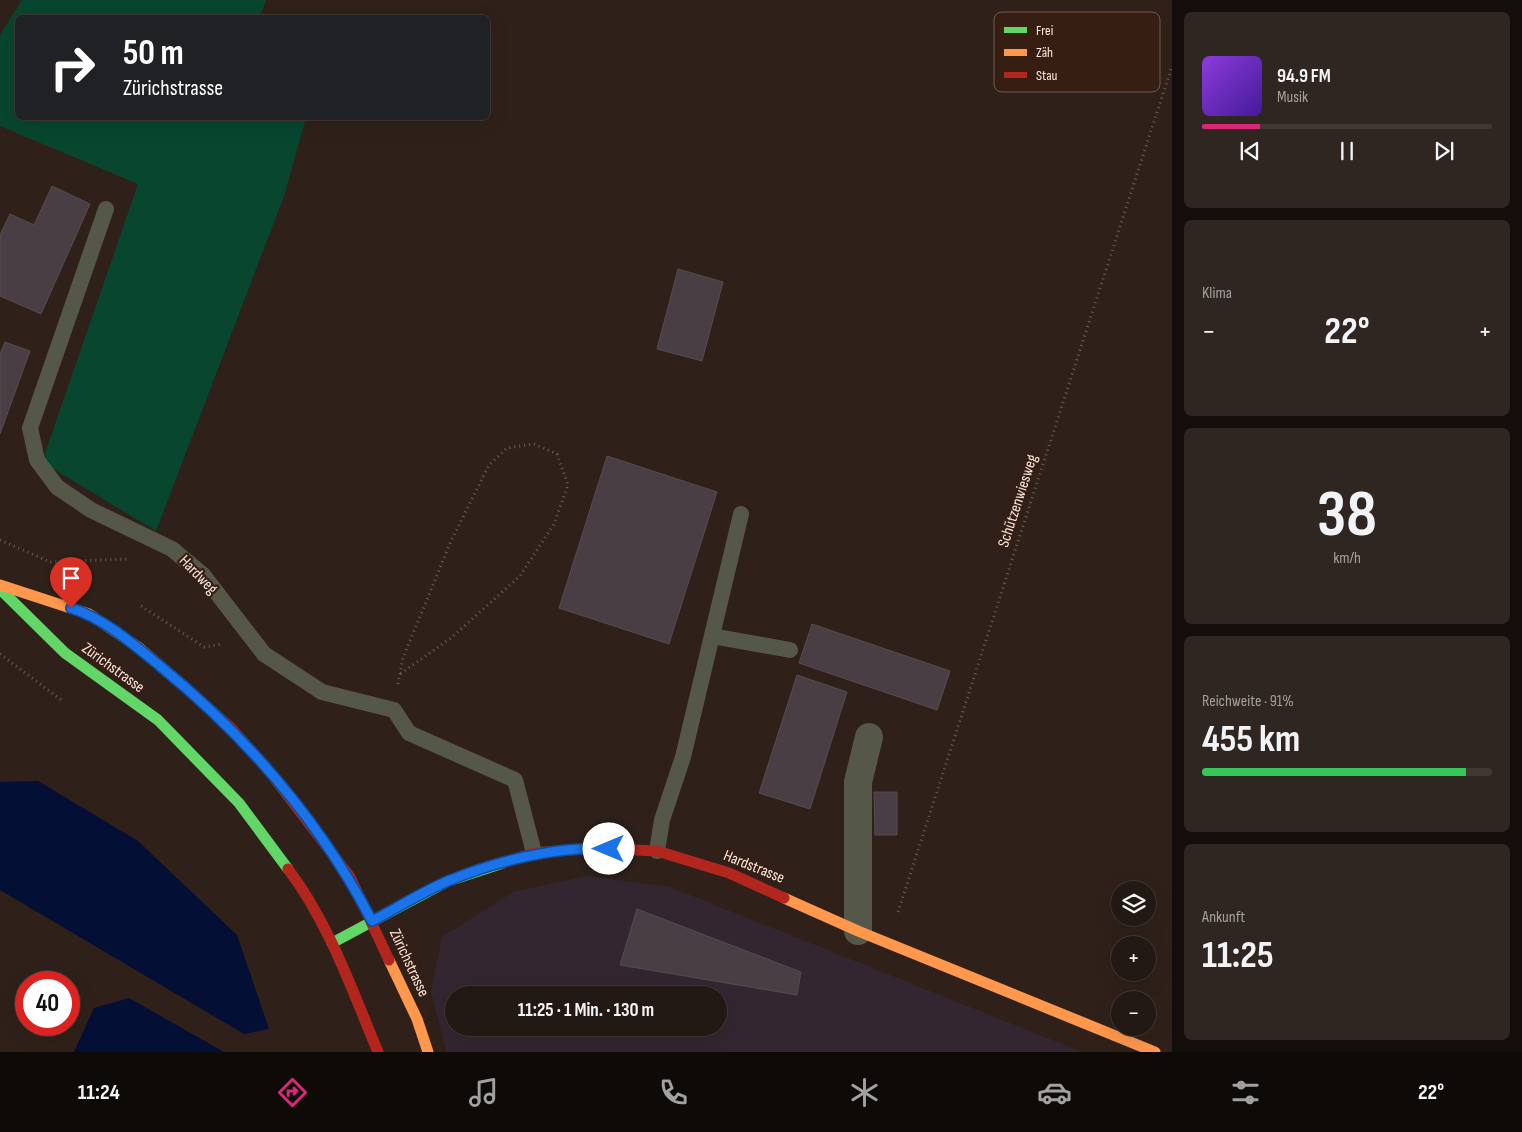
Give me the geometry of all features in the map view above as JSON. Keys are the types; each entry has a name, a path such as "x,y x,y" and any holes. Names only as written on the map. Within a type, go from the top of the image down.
{"main road":[{"name":"Zürichstrasse","path":"0,585 89,614 138,647 217,715 266,767 350,877 417,1019 428,1052"},
{"name":"Zürichstrasse","path":"0,589 65,653 158,720 239,803 274,846 306,892 332,943 378,1052"},
{"name":"Hardstrasse","path":"332,943 448,881 534,854 593,848 656,851 730,873 858,931 1155,1052"}],"street":[{"path":"858,931 858,782 869,736"}],"lane":[{"name":"Hardweg","path":"106,209 30,428 38,460 57,486 91,510 172,549 203,575 264,654 322,692 394,710"},
{"path":"656,851 662,820 683,757 741,514"},
{"path":"712,636 790,650"},
{"path":"394,710 409,733 516,780 534,854"}],"path":[{"name":"Schützenwiesweg","path":"888,943 1172,66"},
{"path":"394,710 400,674 403,658 451,541 489,464 507,448 534,444 557,454 568,486 554,524 520,576 451,638 400,674"},
{"path":"0,540 50,562 132,558"},
{"path":"141,606 204,647 227,643"},
{"path":"0,654 64,702"}],"shaded area":[{"path":"588,876 670,887 1082,1052 447,1052 431,992 442,937 513,892"}],"green space":[{"path":"22,0 266,0 261,15 15,15 15,120 305,120 284,196 156,531 42,462 138,184 0,126 0,35"}],"water":[{"path":"38,781 138,841 237,935 269,1029 244,1034 0,890 0,782"},
{"path":"129,998 224,1052 74,1052 94,1008"}],"building":[{"path":"52,186 90,204 41,314 0,296 0,235 10,214 34,225"},
{"path":"678,269 723,282 702,361 657,349"},
{"path":"5,342 30,351 0,434 0,354"},
{"path":"607,456 717,492 669,644 559,608"},
{"path":"812,624 950,671 937,710 799,663"},
{"path":"797,675 847,692 810,809 759,793"},
{"path":"874,792 897,792 897,835 875,835"},
{"path":"637,909 801,972 797,995 620,965"}],"traffic: fast":[{"path":"0,589 65,653 158,720 239,803 288,869"},
{"path":"332,943 448,881 503,863"}],"traffic: slow":[{"path":"0,585 89,614 138,647 179,682"},
{"path":"784,898 858,931 1155,1052"},
{"path":"389,960 417,1019 428,1052"}],"traffic: jam":[{"path":"179,682 230,727 266,767 350,877 389,960"},
{"path":"503,863 534,853 593,848 657,851 729,873 784,898"},
{"path":"288,869 303,890 328,934 378,1052"}],"route":[{"path":"71,608 89,614 138,647 184,685 230,727 266,767 350,877 372,921 448,881 534,854 593,848 609,849"}]}
